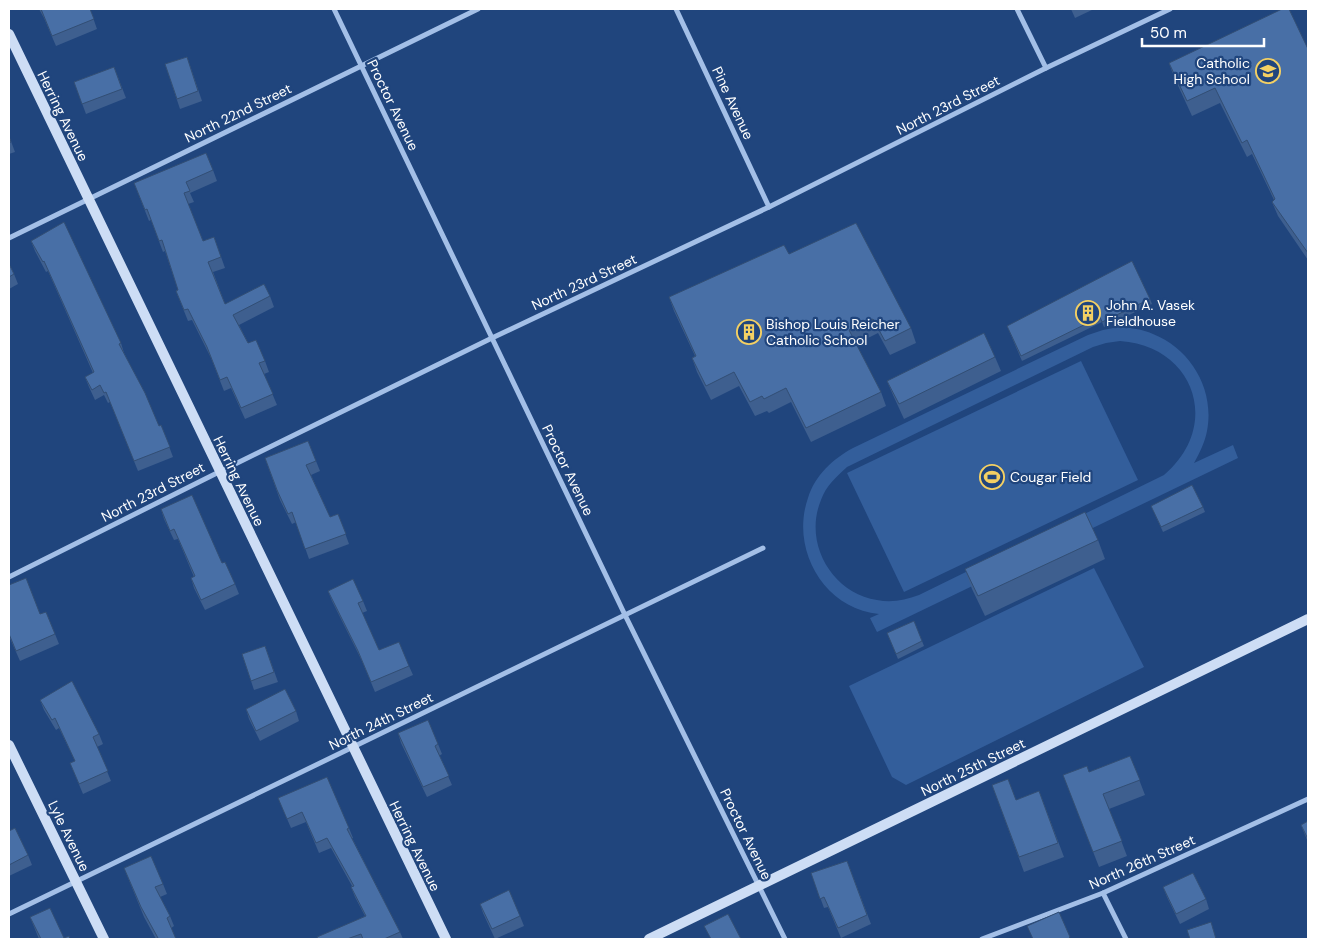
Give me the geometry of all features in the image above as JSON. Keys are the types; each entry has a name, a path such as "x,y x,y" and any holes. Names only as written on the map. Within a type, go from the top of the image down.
{"main road":[{"name":"Herring Avenue","path":"9,34 446,939"},
{"name":"North 25th Street","path":"649,939 1308,619"},
{"name":"Lyle Avenue","path":"9,745 104,939"}],"street":[{"name":"Proctor Avenue","path":"334,9 785,939"},
{"name":"North 22nd Street","path":"9,238 478,9"},
{"name":"Pine Avenue","path":"676,9 769,207"},
{"path":"1017,9 1046,68"},
{"name":"North 23rd Street","path":"9,577 492,338 769,207 1046,68 1170,9"},
{"name":"North 24th Street","path":"9,914 763,548"},
{"name":"North 26th Street","path":"982,939 1103,893 1308,799"},
{"path":"1103,893 1126,939"}],"shaded area":[{"path":"1119,327 1141,330 1167,341 1179,350 1189,360 1203,386 1209,416 1205,439 1194,463 1233,445 1238,458 877,632 870,618 879,614 859,610 842,601 828,589 816,573 808,556 804,537 804,517 808,498 815,482 826,468 853,448 1088,335","holes":["1120,341 1146,346 1167,357 1182,373 1192,392 1195,412 1192,434 1182,455 1164,475 919,595 909,598 888,601 861,595 835,577 825,564 819,549 816,533 816,516 826,490 847,467 1093,347"]},
{"name":"Cougar Field","path":"1081,361 1138,480 904,592 847,473"},
{"path":"1094,568 1144,667 906,785 892,777 849,686"}],"building":[{"path":"41,9 90,9 94,19 52,36"},
{"path":"1282,9 1289,9 1308,49 1308,253 1272,202 1275,199 1247,140 1242,143 1215,88 1187,101 1169,63"},
{"path":"187,57 198,91 177,99 165,64"},
{"path":"114,67 122,89 82,104 74,82"},
{"path":"206,153 213,170 186,182 190,191 184,193 203,241 214,237 221,257 208,262 225,304 264,284 270,296 233,315 248,343 256,340 265,361 259,363 273,394 241,408 227,377 220,380 207,347 188,309 184,310 176,291 178,290 162,240 159,241 147,209 145,210 134,183"},
{"path":"64,222 121,343 119,344 145,393 159,426 161,425 170,447 134,461 106,392 104,393 100,385 92,390 85,377 94,372 44,261 31,241"},
{"path":"856,223 911,328 885,341 873,319 849,330 881,392 806,428 786,388 764,399 762,396 750,402 734,372 706,386 692,358 696,356 669,297 784,245 789,254"},
{"name":"John A. Vasek Fieldhouse","path":"1132,261 1150,299 1102,322 1100,317 1021,356 1007,326"},
{"path":"9,264 14,274 9,277"},
{"path":"984,333 995,357 899,404 887,381"},
{"path":"308,441 316,461 306,465 330,517 338,514 346,534 305,549 292,512 288,514 265,458"},
{"path":"1192,485 1203,507 1161,527 1151,506"},
{"path":"192,495 222,563 225,562 235,584 201,600 191,578 195,576 174,529 170,531 161,509"},
{"path":"1085,512 1098,540 978,596 965,569"},
{"path":"26,578 40,614 46,612 55,634 16,651 9,634 9,585"},
{"path":"353,579 363,601 358,603 379,650 399,642 409,666 371,682 328,591"},
{"path":"914,621 922,641 896,654 887,633"},
{"path":"265,646 274,672 251,681 242,654"},
{"path":"72,681 99,734 93,737 108,771 79,784 70,763 75,761 55,718 52,720 40,700"},
{"path":"285,689 296,711 256,731 246,709"},
{"path":"428,720 438,744 435,746 449,776 423,787 398,733"},
{"path":"1130,756 1140,780 1103,794 1122,841 1093,852 1063,775 1087,766 1089,772"},
{"path":"327,777 349,828 347,829 400,932 384,939 363,939 361,934 347,939 318,939 317,937 366,916 351,887 354,886 327,838 316,843 302,812 287,819 278,798"},
{"path":"1008,779 1016,800 1039,791 1058,843 1019,857 992,785"},
{"path":"1308,821 1308,839 1301,825"},
{"path":"15,828 28,855 9,865 9,831"},
{"path":"151,856 163,884 155,887 170,916 167,918 176,939 156,939 158,938 141,907 124,868"},
{"path":"847,861 867,915 838,928 824,897 820,899 811,873"},
{"path":"1193,873 1206,899 1176,914 1163,887"},
{"path":"509,890 520,916 492,929 480,904"},
{"path":"50,908 64,938 69,936 70,939 41,939 30,917"},
{"path":"1059,912 1070,937 1069,939 1033,939 1027,926"},
{"path":"728,914 741,939 711,939 704,926"},
{"path":"1211,922 1216,939 1190,939 1187,930"}],"place":[{"name":"Catholic High School","path":"1268,71"},
{"name":"John A. Vasek Fieldhouse","path":"1088,313"},
{"name":"Bishop Louis Reicher Catholic School","path":"749,332"},
{"name":"Cougar Field","path":"992,477"}]}
